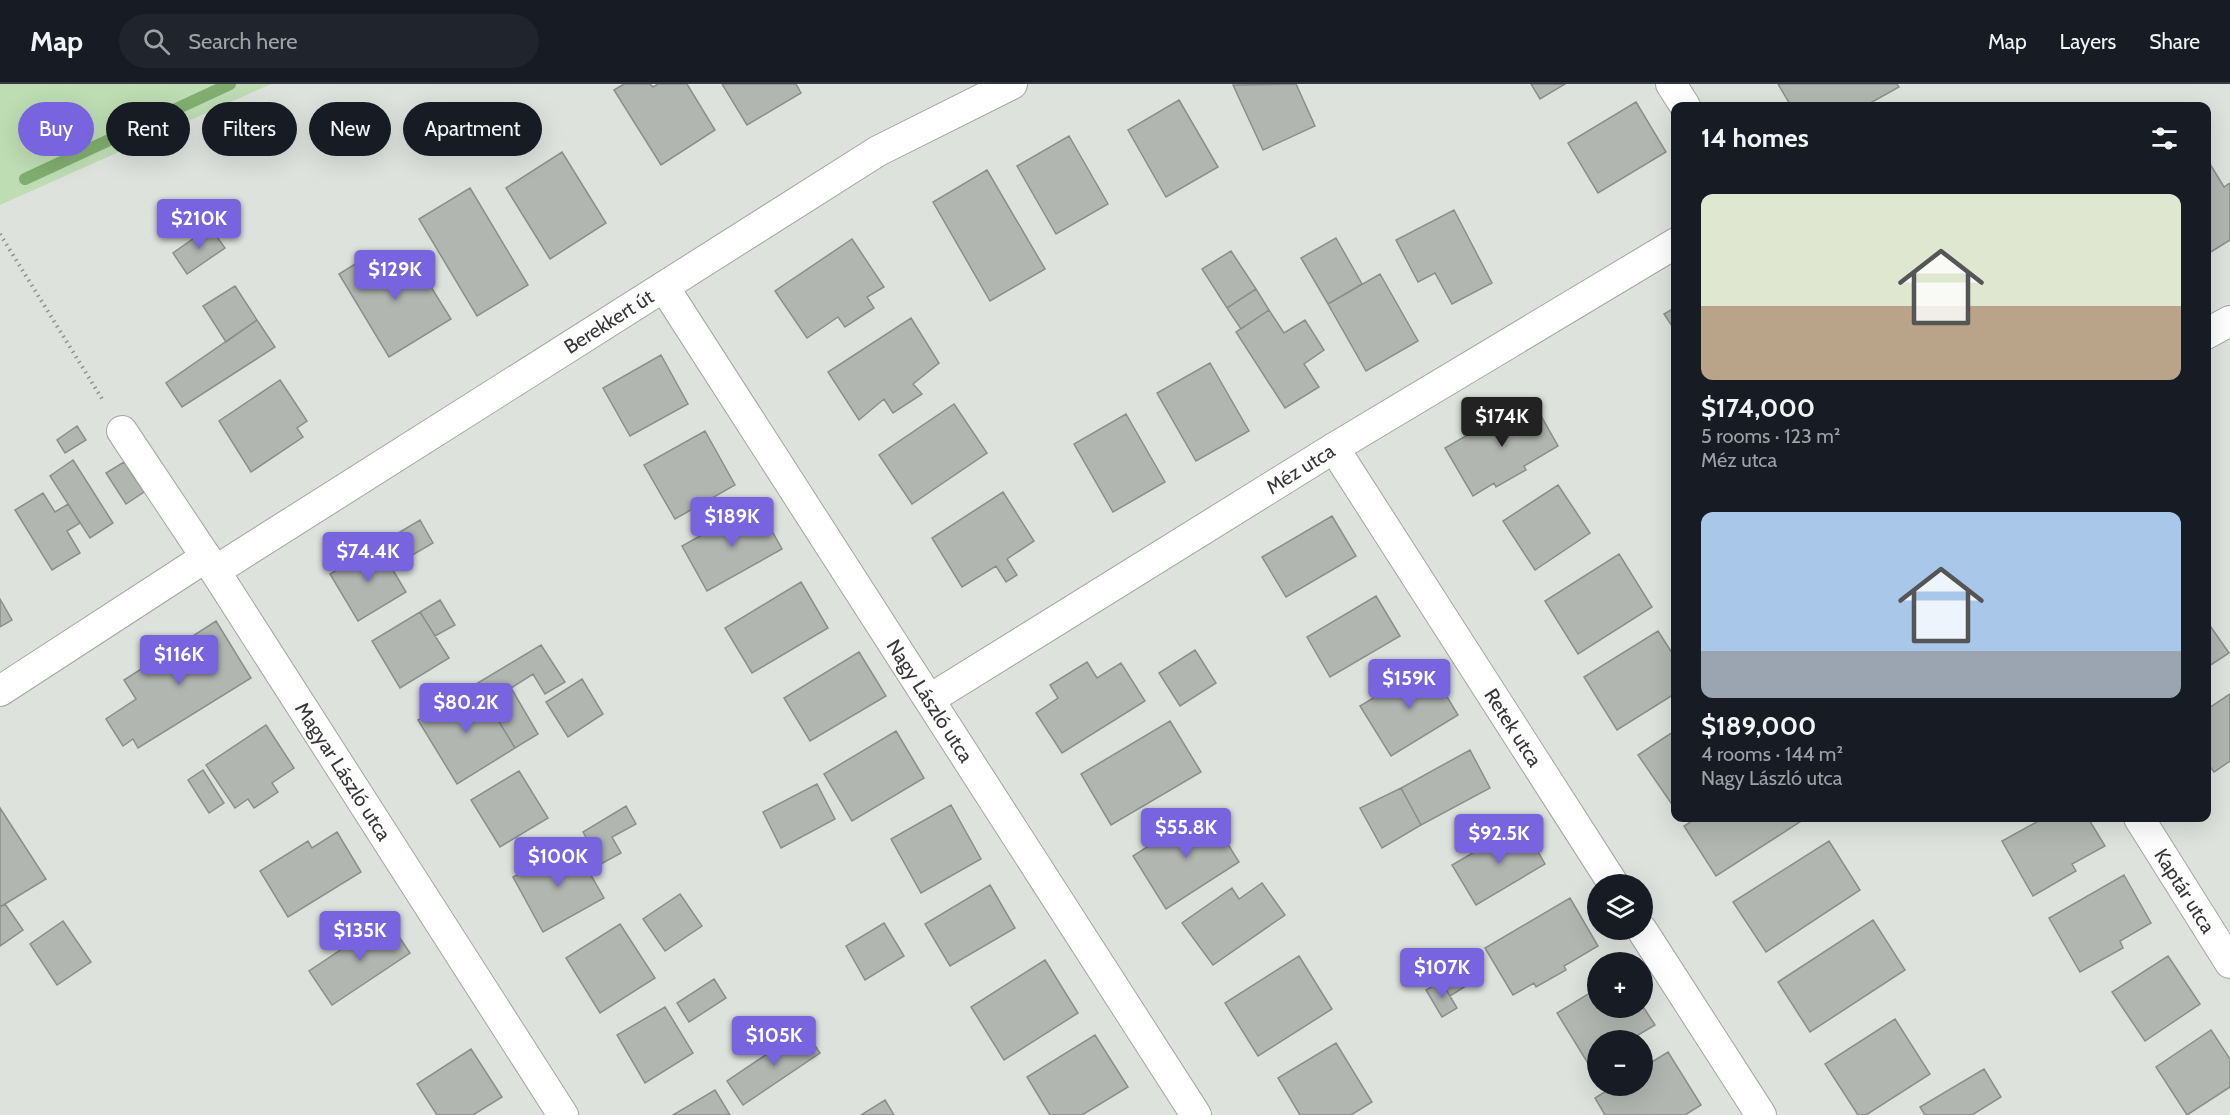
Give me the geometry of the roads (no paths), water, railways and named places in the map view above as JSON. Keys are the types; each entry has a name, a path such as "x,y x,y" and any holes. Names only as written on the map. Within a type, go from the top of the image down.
{"street":[{"name":"Berekkert út","path":"0,691 664,287 878,151 1012,84"},
{"path":"1671,84 1682,102"},
{"name":"Méz utca","path":"930,699 1334,448 1671,246"},
{"name":"Nagy László utca","path":"664,287 1196,1115"},
{"path":"2211,331 2230,321"},
{"name":"Magyar László utca","path":"122,431 210,564 563,1115"},
{"name":"Retek utca","path":"1334,448 1607,874"},
{"name":"Kaptár utca","path":"2142,822 2230,963"},
{"path":"1648,940 1761,1115"}],"waterway":[{"path":"25,179 230,84"}]}
